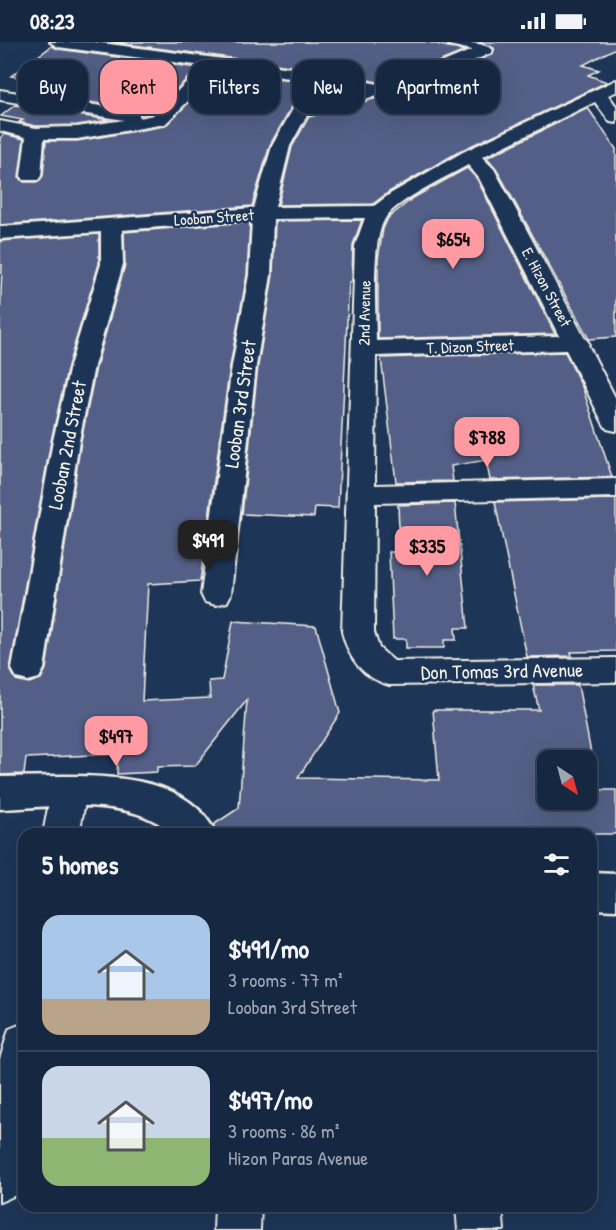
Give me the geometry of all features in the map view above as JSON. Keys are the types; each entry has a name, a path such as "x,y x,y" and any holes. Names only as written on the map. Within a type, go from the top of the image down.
{"street":[{"path":"58,42 189,60"},
{"name":"Looban Street","path":"455,42 482,47 485,50 464,60"},
{"path":"280,72 376,89"},
{"path":"0,126 36,134 77,133 159,120 189,90"},
{"path":"263,213 379,212 397,198 470,156 607,90 616,118"},
{"name":"Looban Street","path":"0,233 263,213 271,176 281,146 300,111 376,91"},
{"path":"0,95 159,120"},
{"path":"31,176 32,150 36,134"},
{"name":"E. Hizon Street","path":"470,156 484,169 489,178 577,343 616,423"},
{"name":"2nd Avenue","path":"379,212 366,246 358,632 363,648 373,664 389,672"},
{"name":"Looban 3rd Street","path":"216,594 244,366 260,275 263,213"},
{"name":"Looban 2nd Street","path":"28,669 66,441 82,366 112,264 111,224"},
{"name":"T. Dizon Street","path":"363,349 577,343"},
{"path":"360,494 616,488"},
{"name":"Don Tomas 3rd Avenue","path":"389,672 616,670"},
{"path":"62,828 69,792"},
{"path":"0,793 69,792 129,795 149,799 170,808 191,828"},
{"path":"597,891 616,892"},
{"path":"0,1179 18,1078"},
{"path":"237,1230 238,1212"},
{"path":"480,1212 481,1230"}],"building":[{"path":"111,42 428,42 465,51 443,60 376,60 376,82 364,79 364,60 292,60 292,66 280,65 280,60 246,60"},
{"path":"479,42 616,42 616,48 583,65 599,70 588,75 607,82 462,150 389,192 373,204 278,205 292,147 309,117 320,114 364,114 364,102 376,98 376,114 500,114 500,60 480,60 493,54 494,48"},
{"path":"52,46 58,49 139,60 100,60 100,104 88,102 88,60 33,60"},
{"path":"177,65 189,67 189,77 177,89"},
{"path":"280,79 292,80 292,106 270,145 252,206 0,225 0,138 4,134 24,139 19,177 24,182 38,182 43,176 46,141 77,141 165,126 189,102 189,114 280,114"},
{"path":"15,105 18,105 18,114 71,114 109,120 77,125 36,126 19,122 23,120 1,116"},
{"path":"588,108 616,149 616,337 589,339 496,168 486,158"},
{"path":"467,168 477,179 555,334 378,339 378,259 383,229 388,218 413,198"},
{"path":"362,220 353,245 352,282 349,282 338,508 315,507 314,517 242,514 258,366 273,275 275,221"},
{"path":"250,222 247,275 230,366 200,581 148,584 142,701 210,698 209,681 222,680 233,621 316,626 340,713 298,778 439,780 433,710 539,710 533,685 578,685 590,750 537,750 537,810 597,810 597,785 598,790 616,790 616,834 597,834 597,828 215,828 213,825 239,808 247,700 195,766 157,767 157,772 117,774 118,754 26,758 24,774 0,775 2,265 0,265 0,241 99,234 99,264 68,366 51,441 10,669 16,680 29,683 41,679 46,669 81,441 96,367 125,265 124,232"},
{"path":"565,352 583,389 612,477 490,480 486,460 451,466 453,481 396,482 381,358"},
{"path":"616,499 616,651 571,652 572,656 527,657 495,502"},
{"path":"455,503 468,628 455,628 456,640 444,640 444,648 406,648 406,639 393,639 389,552 400,552 398,505"}]}
